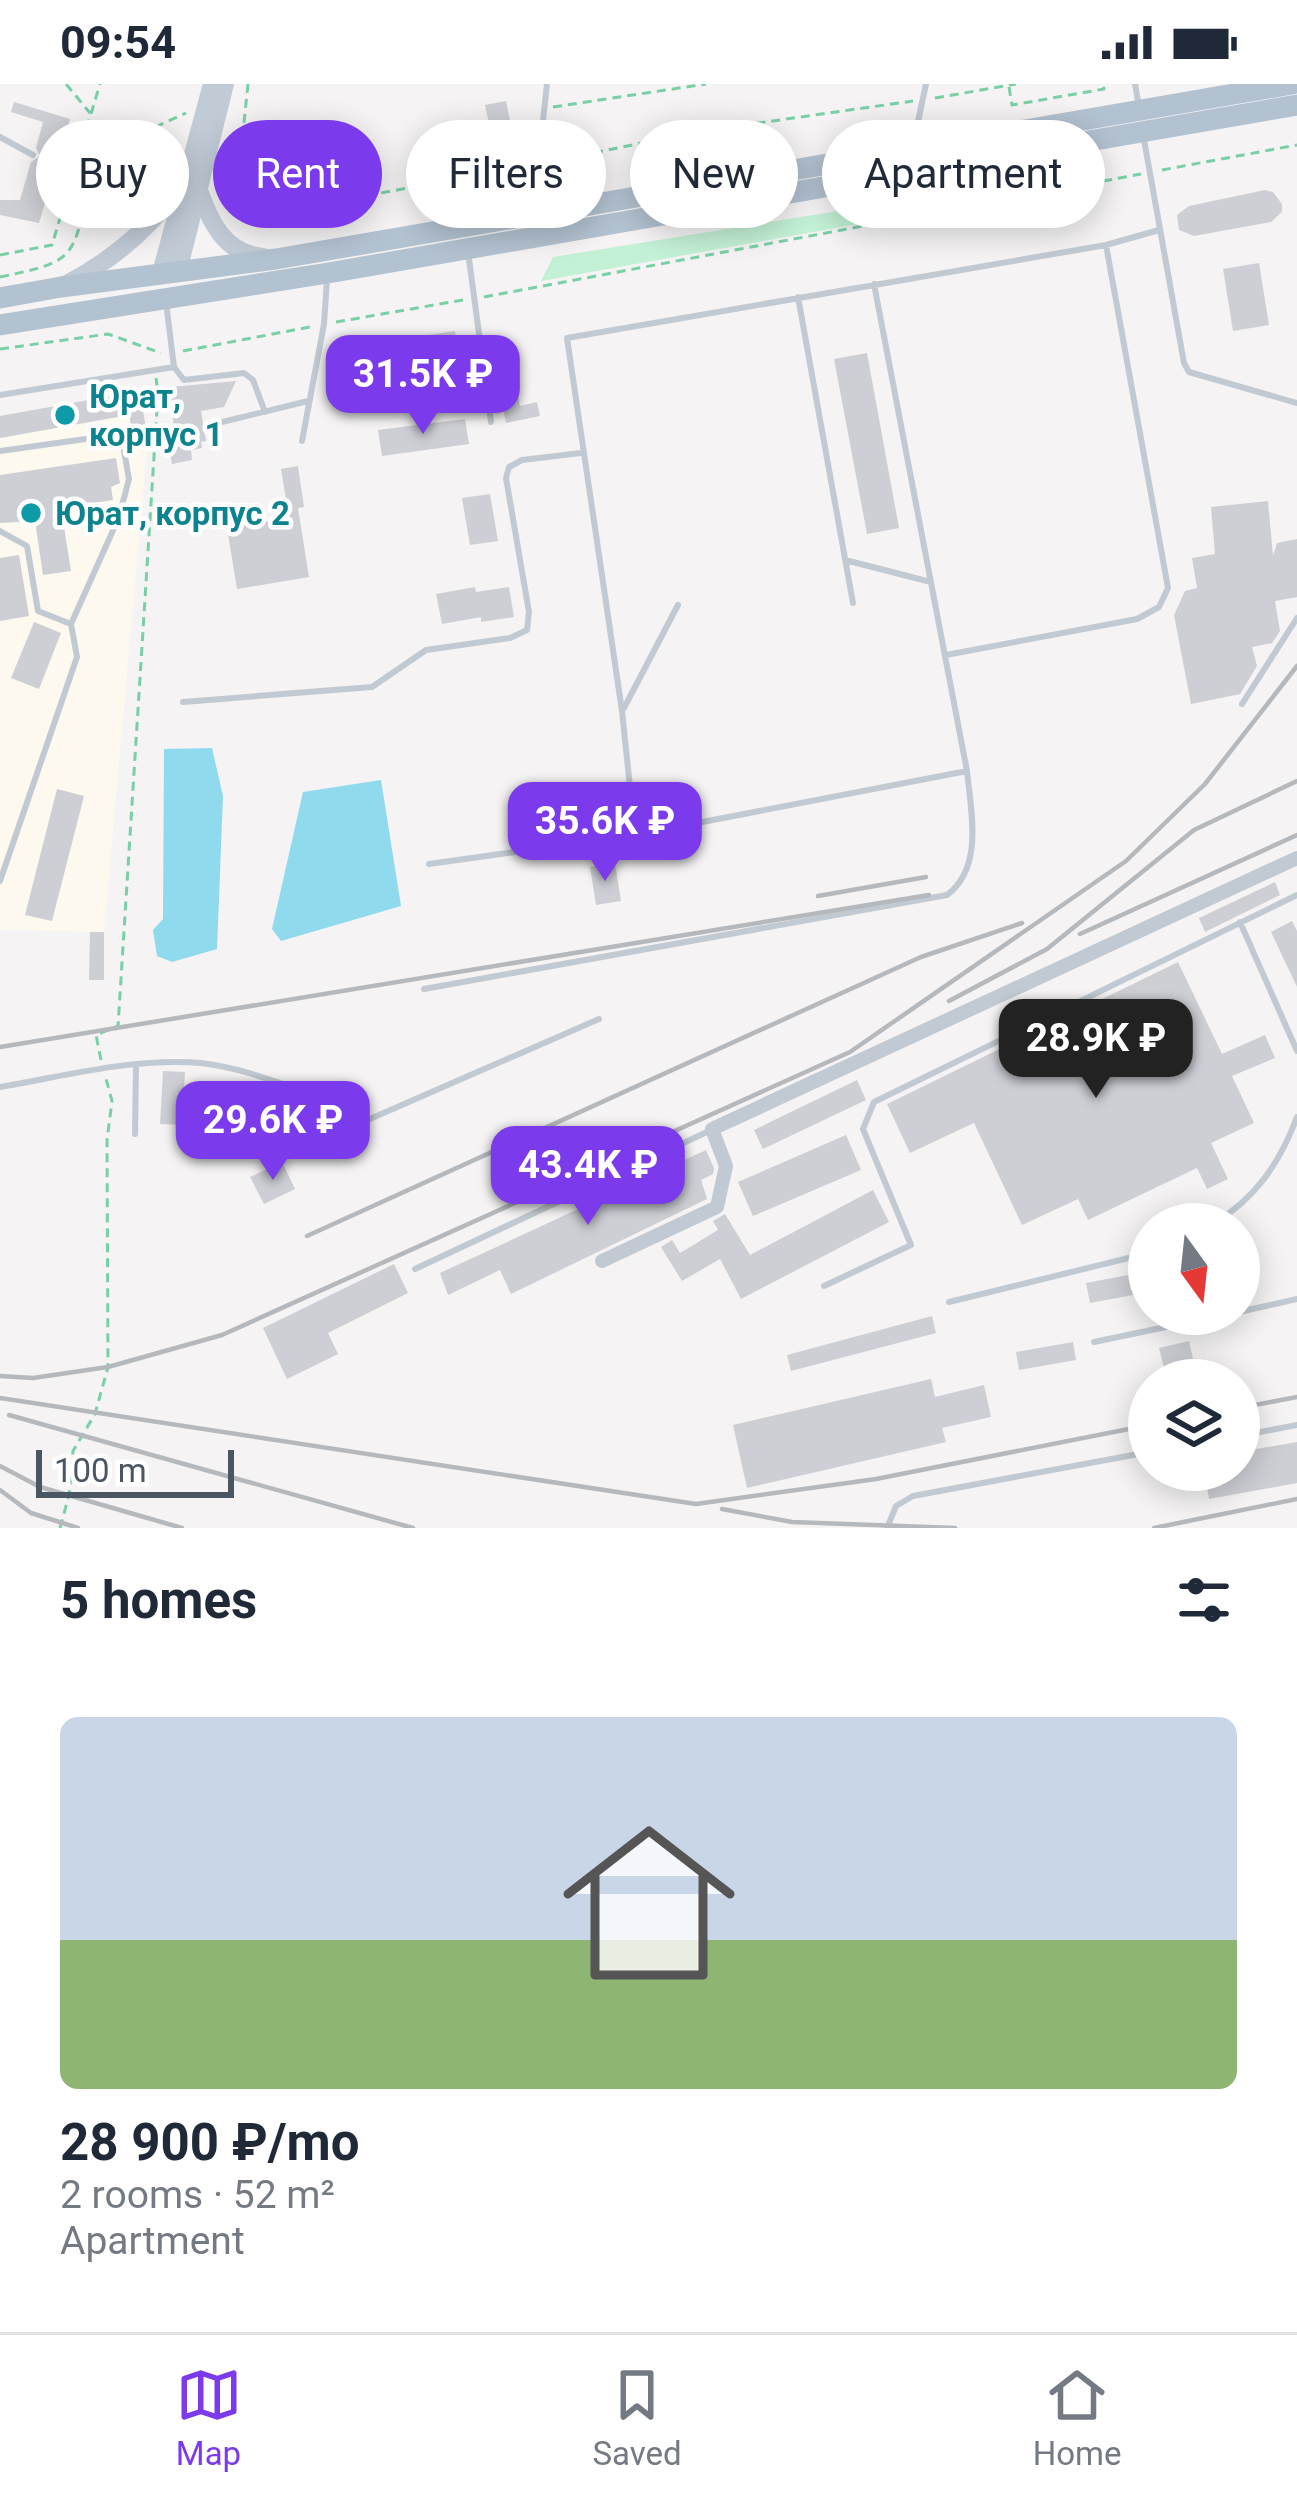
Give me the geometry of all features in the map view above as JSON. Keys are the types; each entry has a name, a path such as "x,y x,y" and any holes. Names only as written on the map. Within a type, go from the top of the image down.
{"main road":[{"path":"165,299 212,84"},
{"path":"189,186 225,84"},
{"path":"0,325 467,248 1141,120 1292,84"},
{"path":"1105,125 1297,104"},
{"path":"606,202 822,166"},
{"path":"192,183 209,218 231,247 250,256 277,259"},
{"path":"61,287 98,267 145,228"},
{"path":"0,298 457,228"}],"street":[{"path":"602,1261 717,1207 726,1166 712,1129 1297,858"}],"lane":[{"path":"544,120 547,84"},
{"path":"919,120 926,84"},
{"path":"1135,84 1184,363 1189,372 1297,403"},
{"path":"0,137 33,155"},
{"path":"635,835 622,711 567,338 1106,244 1159,230"},
{"path":"946,655 1137,619 1159,608 1168,588 1106,244"},
{"path":"467,248 491,422"},
{"path":"302,441 324,324 328,273"},
{"path":"424,989 947,895 962,883 970,860 972,819 967,771 874,284"},
{"path":"798,297 853,603"},
{"path":"165,299 174,367 184,380 244,373 254,380 265,412"},
{"path":"0,395 174,367"},
{"path":"210,425 308,401"},
{"path":"0,451 121,434 129,479 118,517 71,624 77,658 0,880"},
{"path":"183,702 372,687 426,650 510,638 526,630 529,612 506,478 509,467 522,460 581,453"},
{"path":"0,531 27,545 38,611 71,624"},
{"path":"845,560 927,580"},
{"path":"622,711 678,605"},
{"path":"1242,704 1297,618"},
{"path":"429,864 635,835 967,771"},
{"path":"824,1286 910,1245 863,1129 874,1102 1297,895"},
{"path":"1240,922 1297,1051"},
{"path":"292,1153 599,1019"},
{"path":"0,1087 136,1065 204,1063 320,1096 367,1119"},
{"path":"135,1134 136,1065"},
{"path":"1245,1203 1286,1146 1297,1117"},
{"path":"415,1269 712,1129"},
{"path":"950,1302 1128,1257"},
{"path":"1260,1307 1297,1299"},
{"path":"1094,1342 1128,1335"},
{"path":"1260,1432 1297,1425"},
{"path":"887,1528 896,1506 913,1496 1128,1456"}],"path":[{"path":"66,84 91,115"},
{"path":"90,120 100,84"},
{"path":"248,84 238,170 241,192 259,206 298,208 406,188"},
{"path":"545,108 706,84"},
{"path":"925,99 1016,84"},
{"path":"1008,85 1012,105 1104,89 1103,84"},
{"path":"606,151 695,132 910,101"},
{"path":"1155,172 1297,145"},
{"path":"492,295 1143,174"},
{"path":"0,255 52,245 57,228"},
{"path":"329,323 453,302"},
{"path":"180,351 319,325"},
{"path":"0,349 108,334 164,353"},
{"path":"60,1528 74,1451 95,1414 108,1367 107,1140 112,1101 96,1036 118,1026 158,393 155,370"}],"shaded area":[{"path":"129,415 134,439 148,437 104,932 0,930 0,438"}],"green space":[{"path":"822,214 822,228 836,228 541,281 553,257 733,228 798,228 798,218"}],"water":[{"path":"212,748 223,796 217,949 172,962 157,956 153,930 163,919 164,749"},
{"path":"381,780 401,906 281,941 272,929 303,792"}],"building":[{"path":"506,101 510,120 488,120 485,105"},
{"path":"14,102 70,119 37,120 11,112"},
{"path":"36,159 36,222 0,215 0,200 20,200"},
{"path":"1265,190 1282,204 1282,212 1271,222 1194,236 1179,230 1177,215 1189,206"},
{"path":"1259,263 1269,325 1233,331 1223,269"},
{"path":"455,331 464,392 403,401 393,340"},
{"path":"867,353 899,528 867,534 834,359"},
{"path":"512,364 520,406 537,402 540,416 506,423 495,367"},
{"path":"236,381 224,407 201,411 206,441 201,442 202,448 191,450 192,460 172,464 171,387"},
{"name":"Юрат, корпус 1","path":"139,391 148,437 134,440 129,415 0,438 0,416"},
{"path":"465,419 469,444 382,456 378,430"},
{"name":"Юрат, корпус 2","path":"116,458 120,483 111,487 113,500 61,508 71,571 43,575 35,521 0,523 0,475"},
{"path":"298,466 304,507 298,508 309,577 237,589 227,528 289,518 281,469"},
{"path":"490,494 498,541 470,545 462,498"},
{"path":"1268,501 1273,556 1277,543 1297,539 1297,597 1275,601 1280,631 1272,643 1252,647 1257,666 1240,694 1191,704 1174,615 1185,591 1197,588 1192,558 1215,554 1211,507"},
{"path":"19,555 29,616 0,621 0,558"},
{"path":"475,587 476,592 509,587 514,617 442,624 436,594"},
{"path":"34,622 61,633 39,689 11,678"},
{"path":"57,789 84,796 52,921 25,915"},
{"path":"615,863 621,901 596,905 590,867"},
{"path":"1275,882 1280,895 1205,932 1199,918"},
{"path":"1292,921 1297,931 1297,987 1271,932"},
{"path":"90,932 104,932 104,980 89,980"},
{"path":"1178,962 1222,1054 1265,1035 1275,1058 1232,1076 1254,1123 1211,1143 1228,1179 1207,1189 1197,1168 1088,1220 1078,1199 1022,1225 974,1123 910,1153 887,1104"},
{"path":"163,1071 185,1072 182,1125 160,1124"},
{"path":"857,1080 866,1100 763,1149 754,1130"},
{"path":"846,1135 861,1170 753,1216 738,1182"},
{"path":"706,1150 714,1168 713,1174 701,1180 707,1199 511,1294 500,1270 448,1295 440,1273"},
{"path":"282,1162 295,1189 264,1204 250,1177"},
{"path":"873,1190 889,1222 741,1299 720,1259 682,1281 661,1247 672,1240 680,1253 718,1230 713,1221 725,1214 750,1255"},
{"path":"394,1264 408,1293 328,1333 338,1354 287,1379 263,1328"},
{"path":"1128,1275 1128,1296 1090,1303 1086,1283"},
{"path":"932,1316 936,1333 791,1371 787,1355"},
{"path":"1189,1341 1193,1359 1162,1359 1159,1348"},
{"path":"1073,1342 1076,1360 1019,1370 1016,1352"},
{"path":"931,1379 935,1397 984,1385 991,1417 942,1428 946,1442 747,1488 733,1425"},
{"path":"1297,1442 1297,1483 1260,1490 1260,1448"},
{"path":"1208,1491 1253,1491 1209,1499"}],"railway":[{"path":"0,1376 33,1378 108,1367 222,1335 850,1052 1126,861 1205,784 1297,666"},
{"path":"949,1001 1047,949 1194,830 1297,781"},
{"path":"1080,934 1297,835"},
{"path":"818,896 926,877"},
{"path":"0,1047 929,895"},
{"path":"307,1236 921,957 1022,923"},
{"path":"1260,1404 1297,1397"},
{"path":"0,1398 696,1504 876,1479 1128,1429"},
{"path":"9,1415 413,1528"},
{"path":"0,1466 40,1487 182,1528"},
{"path":"0,1490 31,1513 78,1528"},
{"path":"1154,1528 1297,1499"},
{"path":"722,1509 792,1522 955,1528"}],"place":[{"name":"Юрат, корпус 1","path":"65,415"},
{"name":"Юрат, корпус 2","path":"31,513"}]}
